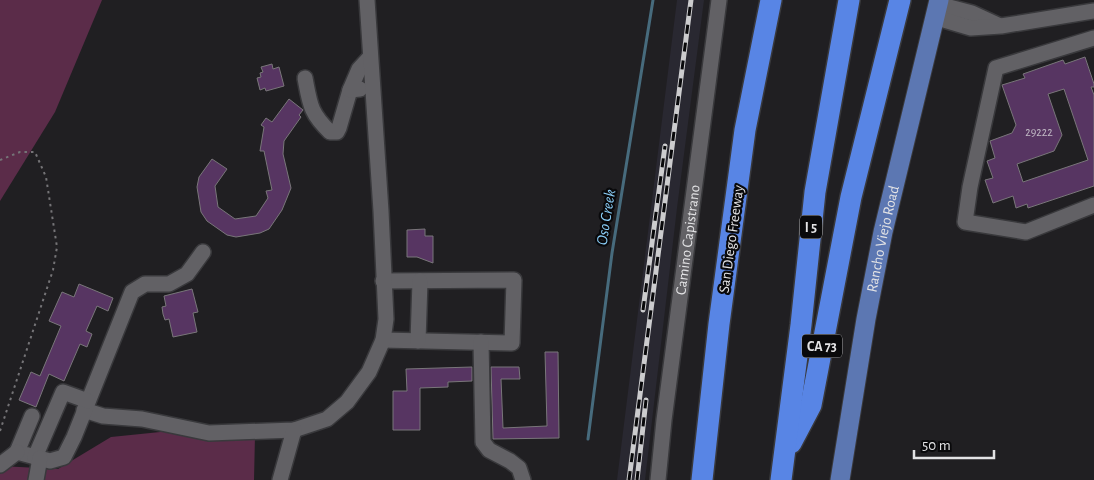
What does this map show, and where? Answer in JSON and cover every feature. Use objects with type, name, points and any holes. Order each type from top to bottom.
[{"type":"highway","points":[[748,108],[756,0]]},
{"type":"highway","name":"San Diego Freeway","points":[[702,480],[719,324],[748,108],[771,0]]},
{"type":"highway","name":"I 5","points":[[781,480],[801,324],[815,192],[850,0]]},
{"type":"highway","name":"CA 73","points":[[784,456],[810,405],[851,197],[900,0]]},
{"type":"main road","name":"Rancho Viejo Road","points":[[840,480],[866,319],[883,232],[937,7]]},
{"type":"street","points":[[36,480],[38,457],[63,392],[103,416],[142,419],[210,433],[294,430],[327,419],[347,402],[369,372],[384,340],[386,319],[367,0]]},
{"type":"street","name":"Camino Capistrano","points":[[658,480],[664,420],[719,0]]},
{"type":"street","points":[[937,7],[971,28],[1000,26],[1094,11]]},
{"type":"street","points":[[1094,38],[996,68],[970,186],[965,222],[1026,232],[1094,205]]},
{"type":"street","points":[[305,78],[312,110],[321,124],[330,132],[337,132],[350,90],[359,69],[370,57]]},
{"type":"street","points":[[350,90],[372,88]]},
{"type":"street","points":[[17,452],[50,461],[64,457],[132,292],[145,284],[169,284],[186,274],[203,252]]},
{"type":"street","points":[[383,281],[514,280],[512,343],[384,340]]},
{"type":"street","points":[[418,340],[420,281]]},
{"type":"street","points":[[481,342],[483,442],[489,450],[510,460],[519,468],[522,480]]},
{"type":"street","points":[[0,465],[17,452],[32,416]]},
{"type":"street","points":[[280,480],[294,430]]},
{"type":"path","points":[[0,160],[20,152],[35,152],[46,177],[57,247],[53,270],[0,431]]},
{"type":"shaded area","points":[[0,0],[102,0],[55,112],[0,201]]},
{"type":"shaded area","points":[[677,0],[704,0],[645,480],[617,480]]},
{"type":"shaded area","points":[[170,431],[255,435],[254,480],[0,480],[0,466],[58,469],[111,437]]},
{"type":"building","points":[[1085,57],[1094,84],[1094,87],[1091,87],[1094,95],[1094,186],[1028,208],[1027,204],[1016,208],[1013,196],[993,203],[985,180],[993,178],[987,161],[995,158],[990,141],[1012,133],[1016,125],[1002,85],[1025,78],[1023,74],[1063,60],[1065,64]],"holes":[[[1064,89],[1088,160],[1023,182],[1017,164],[1054,151],[1062,135],[1048,94]]]},
{"type":"building","points":[[272,64],[273,69],[279,67],[284,86],[266,91],[265,88],[260,90],[257,78],[261,77],[260,73],[263,72],[261,67]]},
{"type":"building","points":[[289,99],[303,110],[299,115],[301,117],[284,141],[283,154],[291,188],[282,210],[269,229],[260,233],[236,237],[227,235],[207,221],[201,212],[197,187],[199,177],[212,159],[227,169],[215,186],[218,207],[235,219],[256,216],[268,198],[266,191],[272,190],[264,151],[260,151],[264,127],[261,125],[266,118],[272,122]]},
{"type":"building","points":[[425,229],[425,236],[433,236],[433,263],[417,257],[407,257],[407,230]]},
{"type":"building","points":[[79,284],[113,298],[108,311],[97,306],[86,331],[92,334],[87,347],[80,344],[64,381],[49,374],[36,407],[19,400],[31,372],[40,376],[61,326],[49,321],[62,292],[74,297]]},
{"type":"building","points":[[192,289],[198,312],[193,313],[197,332],[173,337],[169,319],[165,320],[163,314],[162,307],[166,306],[164,296]]},
{"type":"building","points":[[545,352],[558,352],[559,438],[493,439],[491,367],[519,367],[520,379],[501,379],[503,428],[547,426]]},
{"type":"building","points":[[472,367],[472,381],[448,382],[448,387],[420,388],[420,430],[393,430],[393,391],[407,391],[406,369]]},
{"type":"waterway","name":"Oso Creek","points":[[588,439],[612,253],[653,0]]},
{"type":"railway","points":[[629,480],[691,0]]},
{"type":"railway","points":[[643,310],[665,146]]},
{"type":"railway","points":[[637,480],[646,400]]}]
